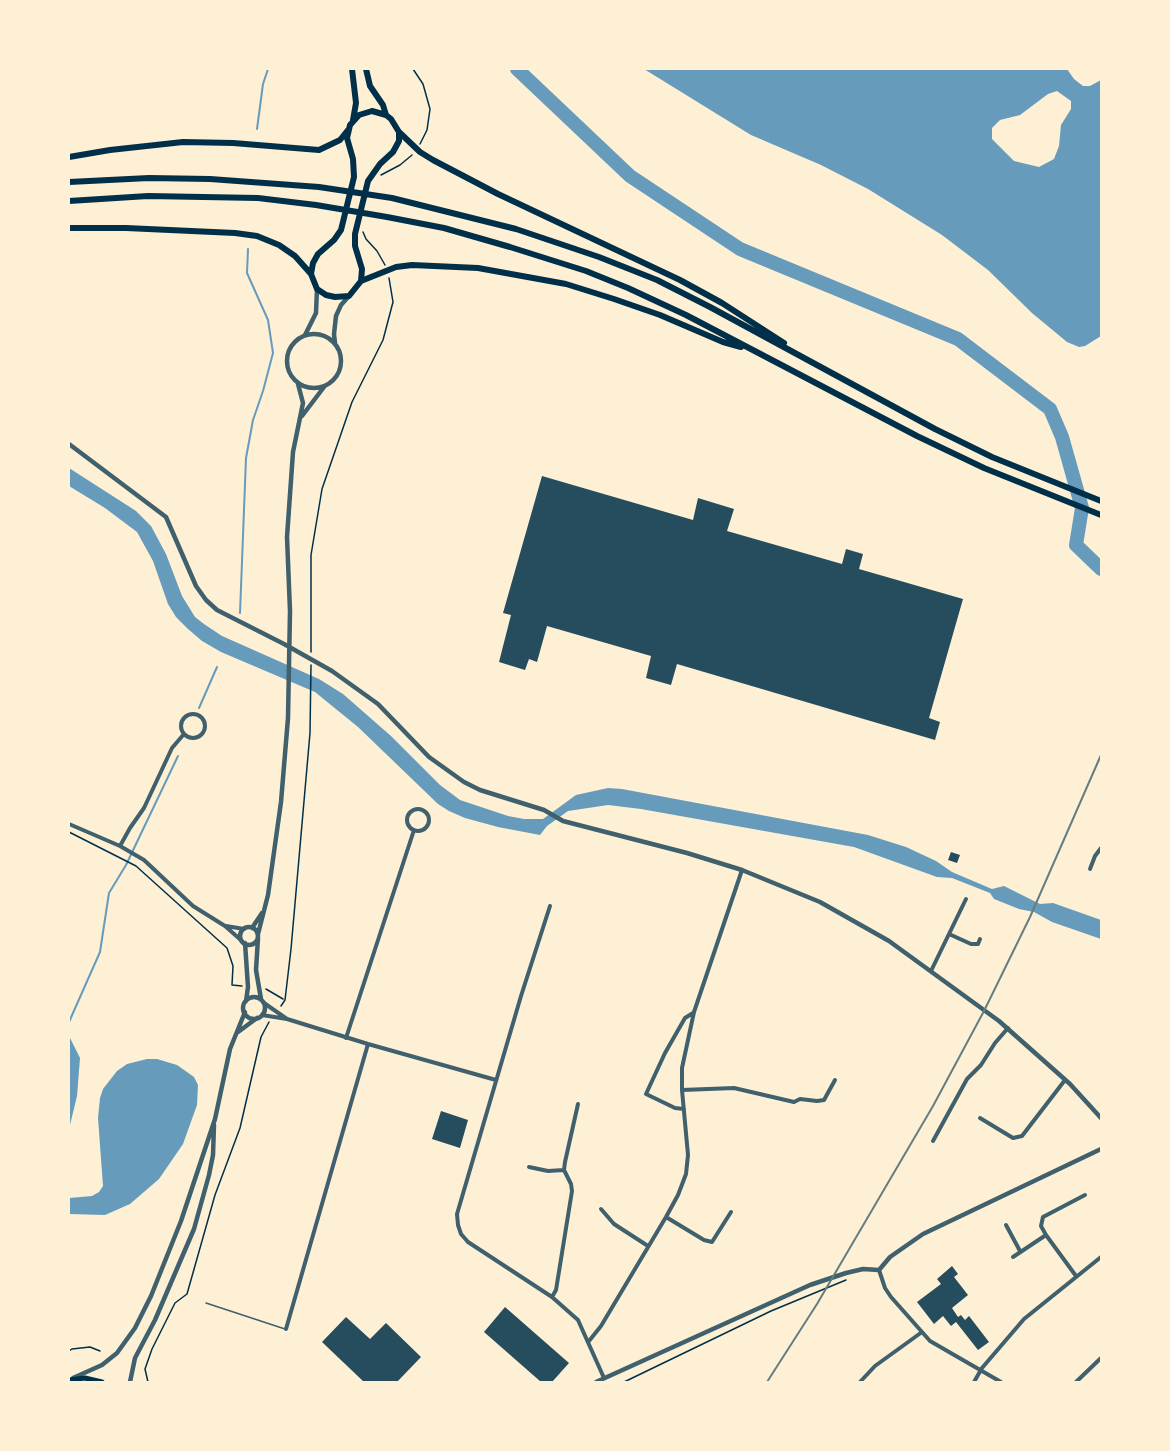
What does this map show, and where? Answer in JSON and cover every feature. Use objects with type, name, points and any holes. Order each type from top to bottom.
[{"type":"highway","points":[[69,157],[183,142],[233,143],[319,150],[331,146],[348,130],[352,121],[356,103],[352,69]]},
{"type":"highway","points":[[366,69],[370,86],[383,105],[386,115],[399,132],[420,152],[498,194],[680,280],[764,328],[806,358]]},
{"type":"highway","points":[[352,121],[365,112],[372,111],[386,115]]},
{"type":"highway","points":[[311,274],[318,254],[334,240],[341,230],[354,177],[348,130]]},
{"type":"highway","points":[[69,228],[126,228],[257,236],[279,245],[296,256],[311,274],[317,289],[326,295],[349,296],[361,281],[362,269],[355,246],[355,234],[368,181],[373,172],[390,157],[397,147],[399,132]]},
{"type":"highway","points":[[69,182],[149,178],[210,179],[319,187],[392,198],[516,229],[657,280],[806,358],[869,395],[992,457],[1101,501]]},
{"type":"highway","points":[[69,201],[148,196],[258,198],[316,205],[444,228],[586,271],[667,306],[814,384],[984,468],[1101,515]]},
{"type":"highway","points":[[361,281],[396,267],[412,265],[478,268],[566,285],[660,315],[723,342],[751,349]]},
{"type":"main road","points":[[70,1380],[85,1378],[102,1382]]},
{"type":"street","points":[[238,1032],[262,1015],[265,1009],[258,986],[258,936],[265,909],[281,802],[288,718],[289,484],[303,403],[298,384],[288,372],[286,357],[293,343],[305,335],[316,313],[317,289]]},
{"type":"street","points":[[302,417],[315,397],[336,377],[341,364],[334,334],[336,316],[341,305],[349,296]]},
{"type":"street","points":[[305,335],[321,334],[335,343]]},
{"type":"street","points":[[298,384],[312,388],[326,385]]},
{"type":"street","points":[[69,444],[166,517],[196,586],[217,610],[332,671],[378,704],[429,757],[464,782],[480,790],[544,810],[563,821],[687,853],[742,870],[786,886],[856,921],[889,941],[1008,1028],[1065,1080],[1101,1118]]},
{"type":"street","points":[[195,714],[202,718],[205,726],[203,734],[196,738],[184,734],[182,728],[184,718],[195,714]]},
{"type":"street","points":[[120,846],[144,808],[172,748],[184,734]]},
{"type":"street","points":[[423,810],[428,815],[429,822],[423,830],[414,830],[409,825],[408,817],[412,811],[423,810]]},
{"type":"street","points":[[69,824],[131,853],[162,876],[193,906],[225,926],[243,942],[253,944],[258,936]]},
{"type":"street","points":[[346,1038],[414,830]]},
{"type":"street","points":[[1090,869],[1101,848]]},
{"type":"street","points":[[589,1341],[601,1326],[666,1217],[686,1174],[688,1155],[682,1068],[694,1012],[742,870]]},
{"type":"street","points":[[931,971],[966,898]]},
{"type":"street","points":[[550,906],[457,1214],[458,1225],[461,1234],[468,1242],[552,1297],[578,1320],[604,1378]]},
{"type":"street","points":[[225,926],[252,928],[265,909]]},
{"type":"street","points":[[252,928],[258,936]]},
{"type":"street","points":[[70,1380],[102,1365],[117,1353],[135,1328],[169,1254],[215,1119],[230,1049],[244,1012],[248,987],[241,936],[244,929]]},
{"type":"street","points":[[949,934],[971,944],[978,944],[980,939]]},
{"type":"street","points":[[246,1001],[255,997],[286,1018]]},
{"type":"street","points":[[244,1012],[251,1018],[257,1018]]},
{"type":"street","points":[[684,1109],[675,1108],[646,1094],[665,1053],[685,1018],[694,1012]]},
{"type":"street","points":[[262,1015],[286,1018],[346,1038],[496,1080]]},
{"type":"street","points":[[933,1141],[968,1078],[981,1065],[1008,1028]]},
{"type":"street","points":[[286,1329],[368,1044]]},
{"type":"street","points":[[682,1090],[734,1088],[752,1090],[794,1102],[800,1099],[817,1101],[824,1100],[835,1080]]},
{"type":"street","points":[[980,1118],[1013,1138],[1022,1136],[1065,1080]]},
{"type":"street","points":[[552,1297],[556,1290],[572,1191],[564,1170],[578,1104]]},
{"type":"street","points":[[130,1382],[135,1358],[159,1311],[194,1229],[211,1165],[215,1119]]},
{"type":"street","points":[[879,1270],[890,1257],[923,1234],[1101,1149]]},
{"type":"street","points":[[529,1167],[548,1171],[564,1170]]},
{"type":"street","points":[[1076,1276],[1041,1226],[1043,1217],[1085,1194]]},
{"type":"street","points":[[601,1209],[614,1224],[648,1246]]},
{"type":"street","points":[[666,1217],[704,1240],[712,1242],[731,1212]]},
{"type":"street","points":[[1006,1225],[1020,1251]]},
{"type":"street","points":[[1013,1257],[1046,1235]]},
{"type":"street","points":[[974,1382],[1024,1318],[1101,1257]]},
{"type":"street","points":[[596,1382],[810,1286],[863,1269],[879,1270]]},
{"type":"street","points":[[879,1270],[885,1288],[891,1297],[930,1341],[947,1353],[1001,1382]]},
{"type":"street","points":[[860,1382],[875,1366],[922,1332]]},
{"type":"street","points":[[1076,1382],[1101,1358]]},
{"type":"lane","points":[[206,1303],[286,1329]]},
{"type":"path","points":[[380,176],[408,159],[423,140],[427,130],[430,109],[428,97],[419,76],[413,69]]},
{"type":"path","points":[[277,1011],[285,1000],[310,733],[311,555],[322,489],[352,402],[383,340],[393,302],[388,269],[366,239],[363,226]]},
{"type":"path","points":[[69,832],[136,866],[227,948],[233,966],[232,985],[248,987]]},
{"type":"path","points":[[258,986],[285,1000]]},
{"type":"path","points":[[148,1382],[145,1369],[152,1349],[176,1303],[187,1294],[215,1195],[240,1128],[261,1037],[272,1017]]},
{"type":"path","points":[[624,1382],[771,1311],[853,1277]]},
{"type":"path","points":[[69,1351],[90,1347],[100,1351]]},
{"type":"water","points":[[644,69],[1067,69],[1083,86],[1090,86],[1101,80],[1101,336],[1085,346],[1079,347],[1067,342],[1032,313],[988,270],[942,235],[868,189],[821,165],[751,135]],"holes":[[[1057,91],[1071,101],[1071,109],[1061,125],[1059,146],[1054,159],[1039,167],[1014,161],[992,139],[992,128],[1000,120],[1020,115],[1048,94]]]},
{"type":"water","points":[[69,468],[136,511],[151,526],[166,554],[182,596],[195,617],[222,636],[319,679],[343,694],[391,736],[440,785],[460,800],[508,816],[543,819],[576,795],[608,788],[622,789],[868,835],[906,847],[936,861],[952,872],[992,889],[1004,886],[1040,904],[1053,903],[1101,920],[1101,939],[1052,922],[1034,912],[994,899],[990,893],[952,878],[937,877],[854,847],[608,805],[568,811],[547,826],[540,835],[498,827],[449,811],[438,804],[358,727],[315,692],[221,652],[202,641],[188,629],[176,617],[168,604],[153,561],[137,532],[105,508],[69,486]]},
{"type":"water","points":[[69,1036],[80,1058],[77,1096],[69,1129]]},
{"type":"water","points":[[157,1059],[177,1065],[194,1077],[198,1085],[197,1105],[183,1144],[159,1179],[130,1204],[105,1215],[69,1214],[69,1198],[92,1196],[103,1186],[98,1118],[103,1089],[117,1071],[127,1064]]},
{"type":"building","points":[[542,476],[693,520],[698,498],[734,509],[727,531],[842,564],[846,549],[863,554],[859,569],[963,599],[929,718],[940,722],[935,740],[677,664],[671,685],[646,678],[651,656],[547,626],[537,662],[529,659],[525,670],[499,662],[511,615],[503,613]]},
{"type":"building","points":[[951,852],[960,855],[957,863],[948,860]]},
{"type":"building","points":[[441,1111],[468,1120],[460,1148],[432,1139]]},
{"type":"building","points":[[952,1266],[958,1274],[954,1277],[968,1295],[952,1308],[958,1317],[961,1315],[965,1320],[969,1316],[989,1342],[978,1350],[956,1322],[951,1326],[943,1316],[934,1324],[917,1302],[941,1284],[937,1279]]},
{"type":"building","points":[[505,1307],[569,1363],[552,1382],[541,1382],[484,1332]]},
{"type":"building","points":[[346,1317],[370,1339],[386,1323],[421,1357],[397,1382],[364,1382],[322,1342]]},
{"type":"waterway","points":[[257,129],[263,84],[268,69]]},
{"type":"waterway","points":[[517,69],[630,176],[740,249],[958,339],[1050,409],[1062,437],[1082,508],[1076,545],[1101,569]]},
{"type":"waterway","points":[[240,613],[246,458],[253,420],[273,353],[268,320],[247,273],[248,249]]},
{"type":"waterway","points":[[199,708],[217,667]]},
{"type":"waterway","points":[[69,1022],[100,952],[109,893],[126,865],[178,756]]},
{"type":"railway","points":[[767,1382],[817,1304],[933,1106],[984,1011],[1030,917],[1101,755]]}]
